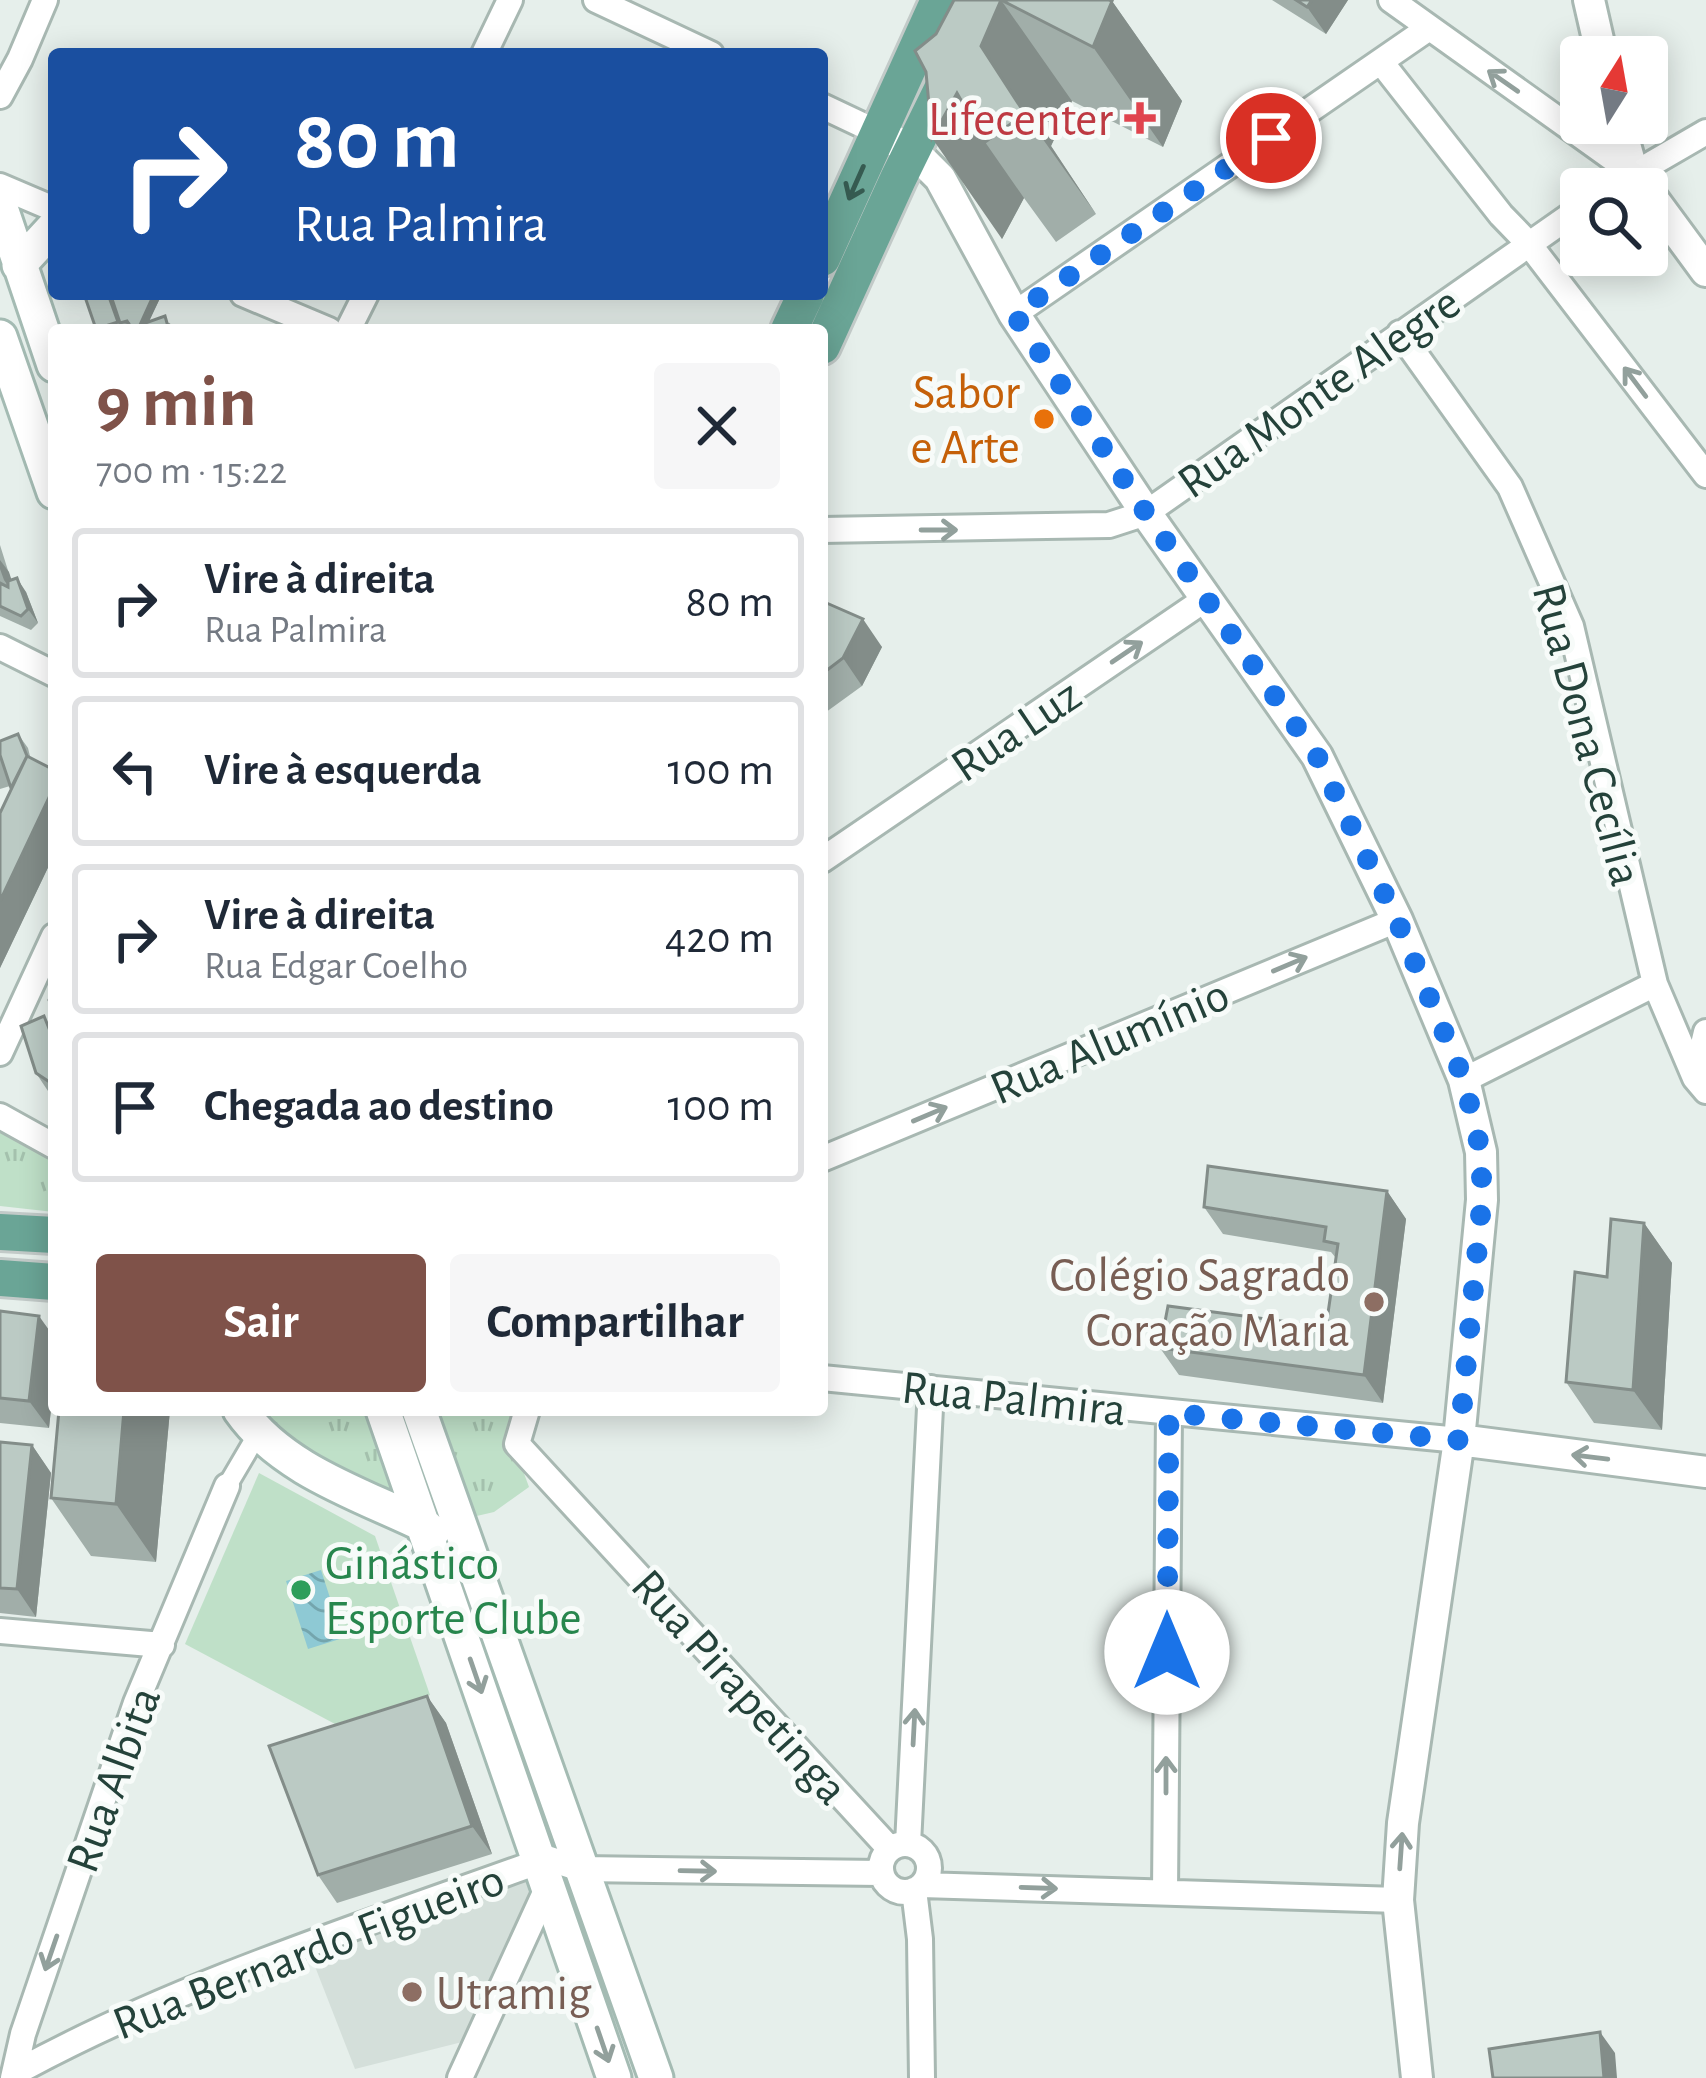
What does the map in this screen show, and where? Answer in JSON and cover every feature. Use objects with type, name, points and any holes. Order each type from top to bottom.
[{"type":"main road","points":[[828,245],[940,0]]},
{"type":"main road","points":[[828,333],[986,0]]},
{"type":"main road","points":[[0,205],[48,348]]},
{"type":"main road","points":[[19,265],[48,234]]},
{"type":"main road","points":[[0,337],[48,475]]},
{"type":"main road","points":[[0,1232],[48,1235]]},
{"type":"main road","points":[[0,1278],[48,1282]]},
{"type":"main road","points":[[385,1416],[614,2078]]},
{"type":"main road","points":[[421,1416],[656,2078]]},
{"type":"main road","points":[[248,1423],[290,1461],[424,1525],[476,1576]]},
{"type":"street","points":[[0,96],[45,0]]},
{"type":"street","points":[[487,48],[510,0]]},
{"type":"street","points":[[596,0],[698,48]]},
{"type":"street","points":[[1391,0],[1612,168]]},
{"type":"street","points":[[1589,0],[1597,36]]},
{"type":"street","points":[[1014,314],[1429,28]]},
{"type":"street","points":[[1381,62],[1529,244],[1706,475]]},
{"type":"street","points":[[828,109],[912,150],[940,178],[1014,314],[1146,513],[1317,756],[1397,920],[1464,1080],[1481,1152],[1482,1200],[1459,1440],[1403,1823],[1398,1900],[1418,2078]]},
{"type":"street","points":[[1657,168],[1706,132]]},
{"type":"street","points":[[0,186],[48,206]]},
{"type":"street","name":"Rua Monte Alegre","points":[[828,530],[1108,525],[1146,513],[1560,223]]},
{"type":"street","points":[[1668,226],[1706,271]]},
{"type":"street","points":[[257,300],[314,324]]},
{"type":"street","name":"Rua Dona Cecília","points":[[1400,333],[1510,487],[1570,626],[1655,984],[1701,1085]]},
{"type":"street","name":"Rua Luz","points":[[828,856],[1207,598]]},
{"type":"street","points":[[0,647],[48,671]]},
{"type":"street","name":"Rua Alumínio","points":[[828,1157],[1397,920]]},
{"type":"street","points":[[0,1053],[48,949]]},
{"type":"street","points":[[1464,1080],[1655,984]]},
{"type":"street","points":[[1701,1085],[1706,1032]]},
{"type":"street","points":[[0,1116],[48,1143]]},
{"type":"street","name":"Rua Palmira","points":[[828,1379],[1459,1440],[1706,1472]]},
{"type":"street","name":"Rua Pirapetinga","points":[[893,1855],[931,1388]]},
{"type":"street","points":[[1165,1892],[1169,1413]]},
{"type":"street","name":"Rua Pirapetinga","points":[[525,1416],[517,1444],[893,1855]]},
{"type":"street","points":[[227,1486],[248,1423]]},
{"type":"street","name":"Rua Albita","points":[[17,2074],[23,2034],[136,1703],[227,1486]]},
{"type":"street","points":[[0,1630],[162,1646]]},
{"type":"street","points":[[922,2078],[918,1887],[929,1869],[927,1858],[893,1855],[894,1889],[918,1887],[1165,1892],[1398,1900]]},
{"type":"street","name":"Rua Bernardo Figueiro","points":[[17,2074],[71,2042],[307,1946],[541,1868],[893,1855]]},
{"type":"street","points":[[460,2078],[541,1868]]},
{"type":"shaded area","name":"Utramig","points":[[538,1862],[548,1886],[478,2038],[355,2069],[307,1946]]},
{"type":"green space","points":[[0,1128],[48,1153],[48,1211],[0,1206]]},
{"type":"green space","points":[[261,1416],[522,1416],[514,1446],[529,1487],[494,1512],[468,1518],[487,1570],[370,1492],[296,1456]]},
{"type":"green space","name":"Ginástico Esporte Clube","points":[[259,1473],[375,1536],[430,1695],[335,1724],[185,1644]]},
{"type":"water","points":[[321,1570],[343,1638],[308,1649],[286,1581]]},
{"type":"building","points":[[954,0],[1001,0],[981,46],[1025,114],[985,142],[957,93],[932,138],[926,72],[915,51],[936,34]]},
{"type":"building","points":[[1001,0],[1109,0],[1112,1],[1093,47]]},
{"type":"building","points":[[86,300],[110,300],[118,322],[94,324]]},
{"type":"building","points":[[112,300],[151,300],[140,324],[120,323]]},
{"type":"building","points":[[165,316],[167,324],[143,324]]},
{"type":"building","points":[[17,578],[28,609],[21,616],[0,606],[0,583],[8,587],[8,581]]},
{"type":"building","points":[[828,604],[863,619],[843,658],[828,669]]},
{"type":"building","points":[[18,734],[27,756],[11,788],[0,741]]},
{"type":"building","points":[[27,756],[48,767],[48,800],[0,901],[0,813]]},
{"type":"building","points":[[44,1016],[48,1081],[36,1073],[21,1026]]},
{"type":"building","points":[[1208,1166],[1387,1191],[1364,1375],[1160,1348],[1168,1306],[1326,1327],[1338,1244],[1324,1241],[1326,1227],[1204,1207]]},
{"type":"building","points":[[1611,1219],[1644,1223],[1633,1390],[1566,1382],[1575,1272],[1607,1277]]},
{"type":"building","points":[[0,1311],[39,1316],[29,1401],[0,1398]]},
{"type":"building","points":[[58,1416],[123,1416],[116,1504],[51,1498]]},
{"type":"building","points":[[0,1442],[32,1445],[17,1589],[0,1588]]},
{"type":"building","points":[[427,1696],[472,1826],[318,1875],[269,1746]]},
{"type":"building","points":[[1600,2032],[1604,2078],[1493,2078],[1489,2049]]},
{"type":"place","name":"Lifecenter","points":[[1140,118]]},
{"type":"place","name":"Sabor e Arte","points":[[1044,419]]},
{"type":"place","name":"Colégio Sagrado Coração Maria","points":[[1374,1302]]},
{"type":"place","name":"Ginástico Esporte Clube","points":[[301,1590]]},
{"type":"place","name":"Utramig","points":[[412,1992]]},
{"type":"route","points":[[1167,1652],[1169,1413],[1459,1440],[1482,1200],[1481,1152],[1464,1080],[1397,920],[1317,756],[1146,513],[1014,314],[1271,138]]}]
